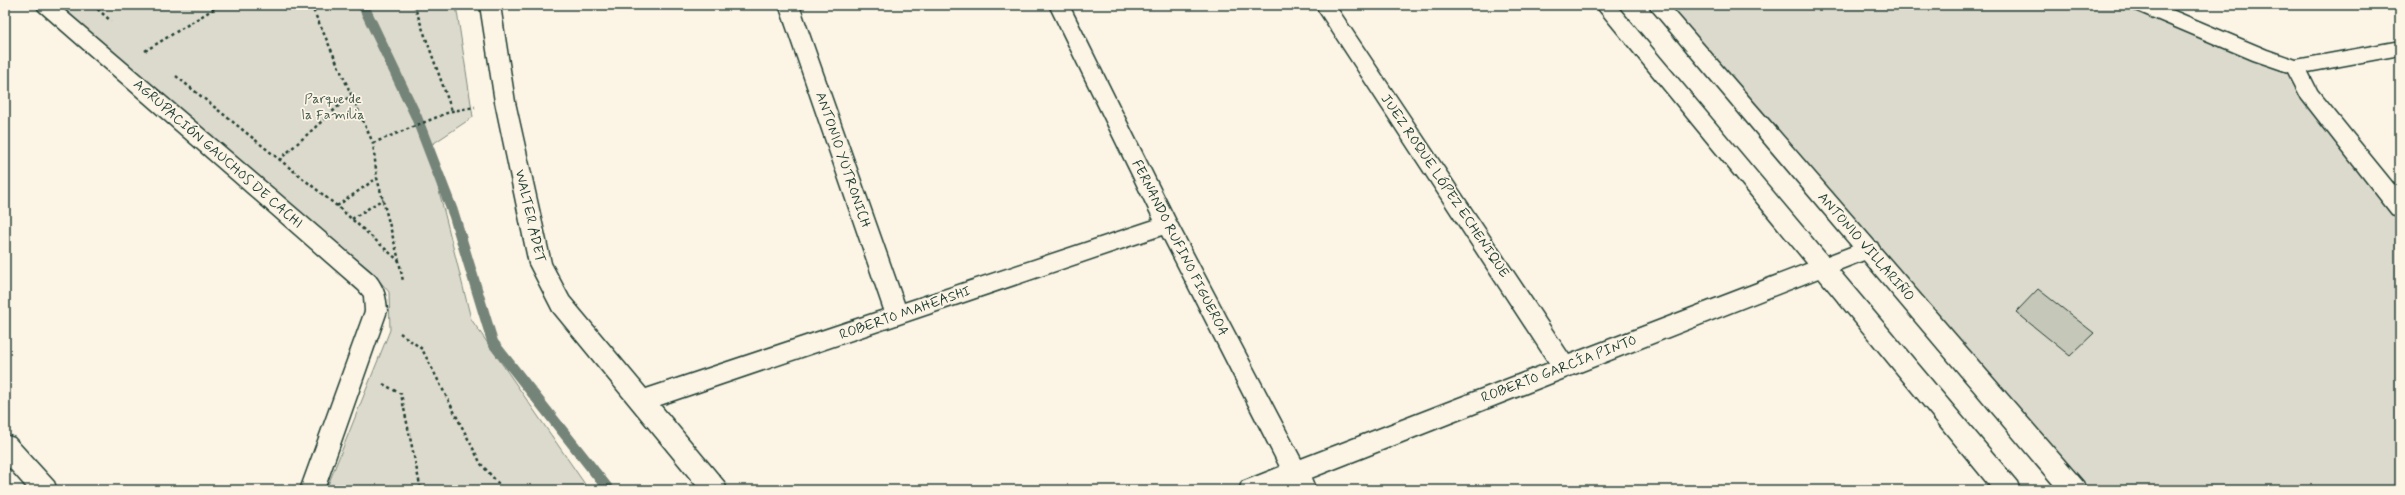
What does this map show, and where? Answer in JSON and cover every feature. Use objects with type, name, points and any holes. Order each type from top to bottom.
[{"type":"street","name":"AGRUPACIÓN GAUCHOS DE CACHI","points":[[46,5],[367,283],[375,294],[376,311],[312,490]]},
{"type":"street","name":"ANTONIO YUTRONICH","points":[[789,5],[898,316]]},
{"type":"street","name":"FERNANDO RUFINO FIGUEROA","points":[[1059,5],[1167,224],[1299,481]]},
{"type":"street","name":"JUEZ ROQUE LÓPEZ ECHENIQUE","points":[[1325,5],[1564,366]]},
{"type":"street","points":[[1605,5],[1821,267],[2008,490]]},
{"type":"street","name":"ANTONIO VILLARIÑO","points":[[1658,5],[2074,490]]},
{"type":"street","points":[[2142,5],[2260,55],[2296,67],[2400,48]]},
{"type":"street","name":"WALTER ADET","points":[[495,6],[505,102],[540,264],[548,282],[561,304],[715,490]]},
{"type":"street","points":[[2296,67],[2309,94],[2400,208]]},
{"type":"street","name":"ROBERTO MAHEASHI","points":[[642,401],[898,316],[1167,224]]},
{"type":"street","name":"ROBERTO GARCÍA PINTO","points":[[1251,490],[1299,481],[1564,366],[1869,250]]},
{"type":"street","points":[[5,446],[45,490]]},
{"type":"path","points":[[145,51],[220,5]]},
{"type":"path","points":[[311,5],[373,143],[377,178],[400,261]]},
{"type":"path","points":[[373,143],[452,110],[414,5]]},
{"type":"path","points":[[279,160],[352,94]]},
{"type":"path","points":[[337,206],[377,178]]},
{"type":"path","points":[[352,220],[383,199]]},
{"type":"path","points":[[399,332],[422,349],[481,464],[504,490]]},
{"type":"path","points":[[380,382],[401,394],[421,490]]},
{"type":"green space","name":"Parque de la Familia","points":[[48,5],[456,5],[473,117],[428,147],[471,319],[589,490],[326,490],[390,330],[389,292],[371,271]]},
{"type":"green space","points":[[1658,5],[2148,5],[2296,67],[2400,198],[2400,490],[2075,490]]},
{"type":"building","points":[[2038,289],[2094,333],[2070,356],[2016,312]]},
{"type":"waterway","points":[[363,5],[416,116],[454,215],[493,343],[609,490]]}]
